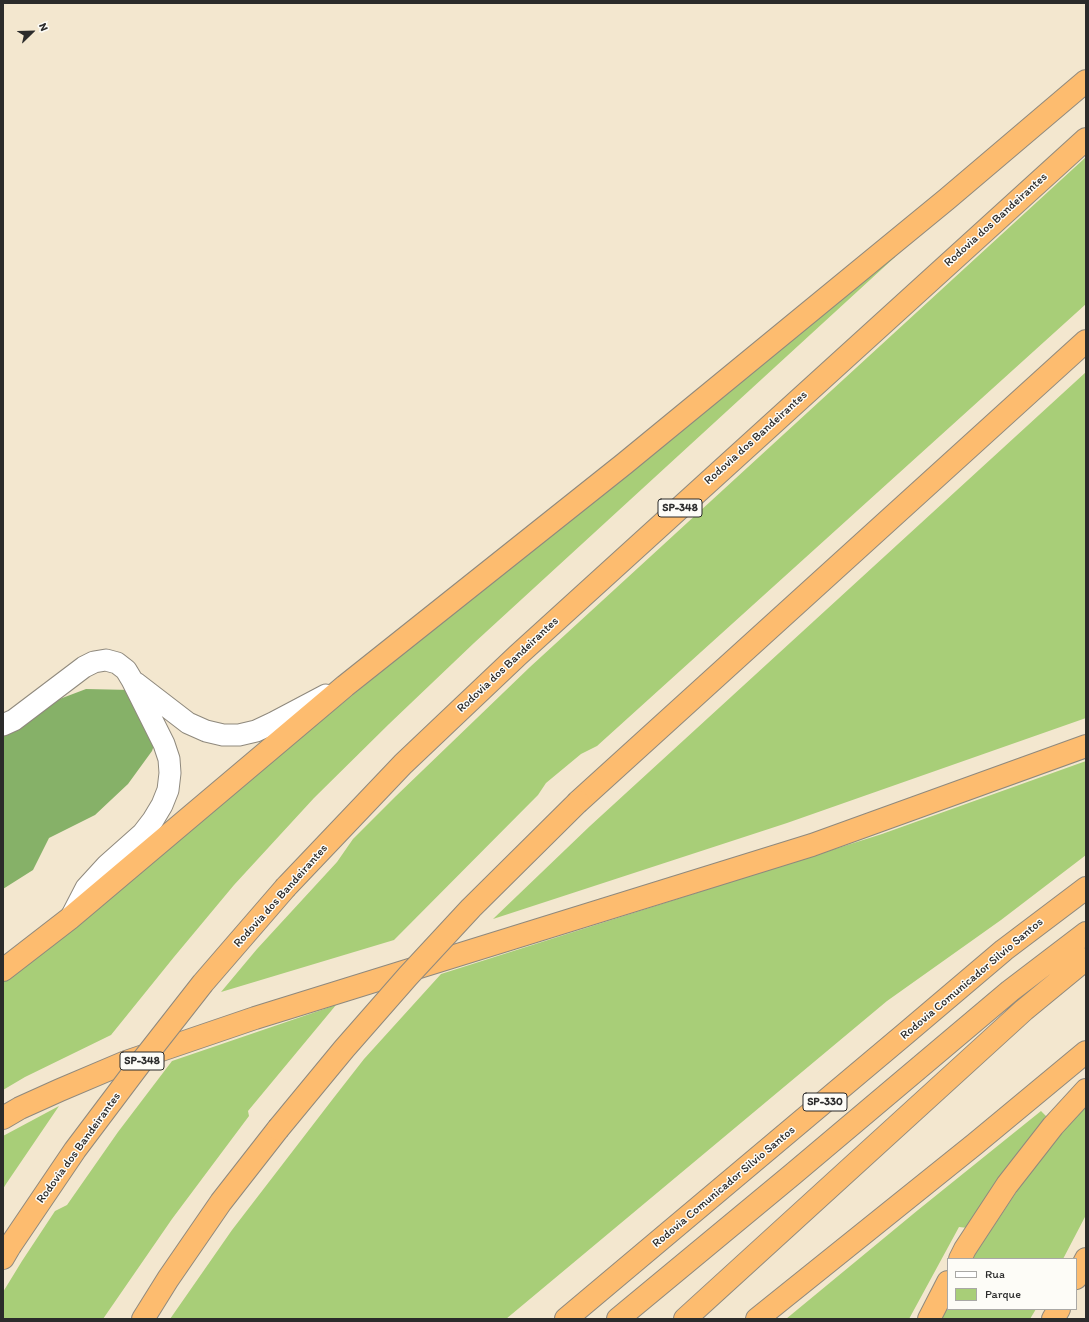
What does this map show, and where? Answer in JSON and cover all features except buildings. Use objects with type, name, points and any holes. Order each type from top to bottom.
[{"type":"highway","points":[[3,970],[70,919],[345,686],[624,464],[947,199],[1086,81]]},
{"type":"highway","name":"Rodovia dos Bandeirantes","points":[[7,1252],[75,1150],[203,983],[286,887],[403,764],[518,655],[1086,139]]},
{"type":"highway","points":[[143,1319],[168,1279],[221,1202],[278,1129],[344,1049],[408,976],[471,908],[578,802],[1086,341]]},
{"type":"highway","points":[[3,1118],[20,1108],[126,1062],[263,1016],[812,845],[1086,746]]},
{"type":"highway","name":"Rodovia Comunicador Silvio Santos","points":[[566,1319],[1004,950],[1086,888]]},
{"type":"highway","name":"SP-330","points":[[618,1319],[1004,996],[1086,933]]},
{"type":"highway","points":[[685,1319],[1024,1010],[1086,959]]},
{"type":"highway","points":[[757,1319],[975,1144],[1086,1052]]},
{"type":"highway","points":[[960,1258],[1007,1185],[1053,1126],[1086,1090]]},
{"type":"highway","points":[[1077,1276],[1086,1259]]},
{"type":"highway","points":[[929,1319],[947,1284]]},
{"type":"highway","points":[[1053,1319],[1058,1310]]},
{"type":"street","points":[[3,725],[14,720],[84,667],[94,662],[106,660],[117,663],[126,670],[164,744],[169,759],[170,773],[168,790],[162,805],[143,833],[107,865],[86,888],[70,919]]},
{"type":"street","points":[[132,680],[188,723],[206,731],[223,735],[239,735],[256,731],[345,686]]},
{"type":"green space","points":[[1086,157],[1086,304],[597,746],[581,754],[546,783],[538,795],[394,940],[221,992],[257,949],[337,862],[353,839],[396,796],[530,667]]},
{"type":"green space","points":[[894,251],[895,257],[474,643],[314,798],[234,885],[111,1035],[25,1077],[3,1090],[3,981]]},
{"type":"green space","points":[[1086,372],[1086,718],[787,823],[493,919],[590,826]]},
{"type":"green space","points":[[86,689],[131,690],[162,722],[152,751],[128,784],[95,815],[49,838],[33,870],[3,889],[3,731],[57,700]]},
{"type":"green space","points":[[1086,761],[1086,855],[1001,920],[887,1001],[506,1319],[170,1319],[232,1230],[364,1059],[441,974],[882,834]]},
{"type":"green space","points":[[336,1005],[248,1111],[249,1116],[172,1219],[103,1319],[3,1319],[3,1292],[22,1261],[55,1211],[67,1205],[118,1132],[172,1061]]},
{"type":"green space","points":[[1086,1104],[1086,1215],[1064,1258],[973,1258],[1035,1164]]},
{"type":"green space","points":[[59,1106],[6,1184],[3,1189],[3,1136]]},
{"type":"green space","points":[[1041,1111],[1048,1118],[968,1228],[959,1227],[909,1319],[786,1319],[918,1210]]},
{"type":"green space","points":[[947,1305],[947,1310],[1035,1310],[1030,1319],[940,1319]]}]
